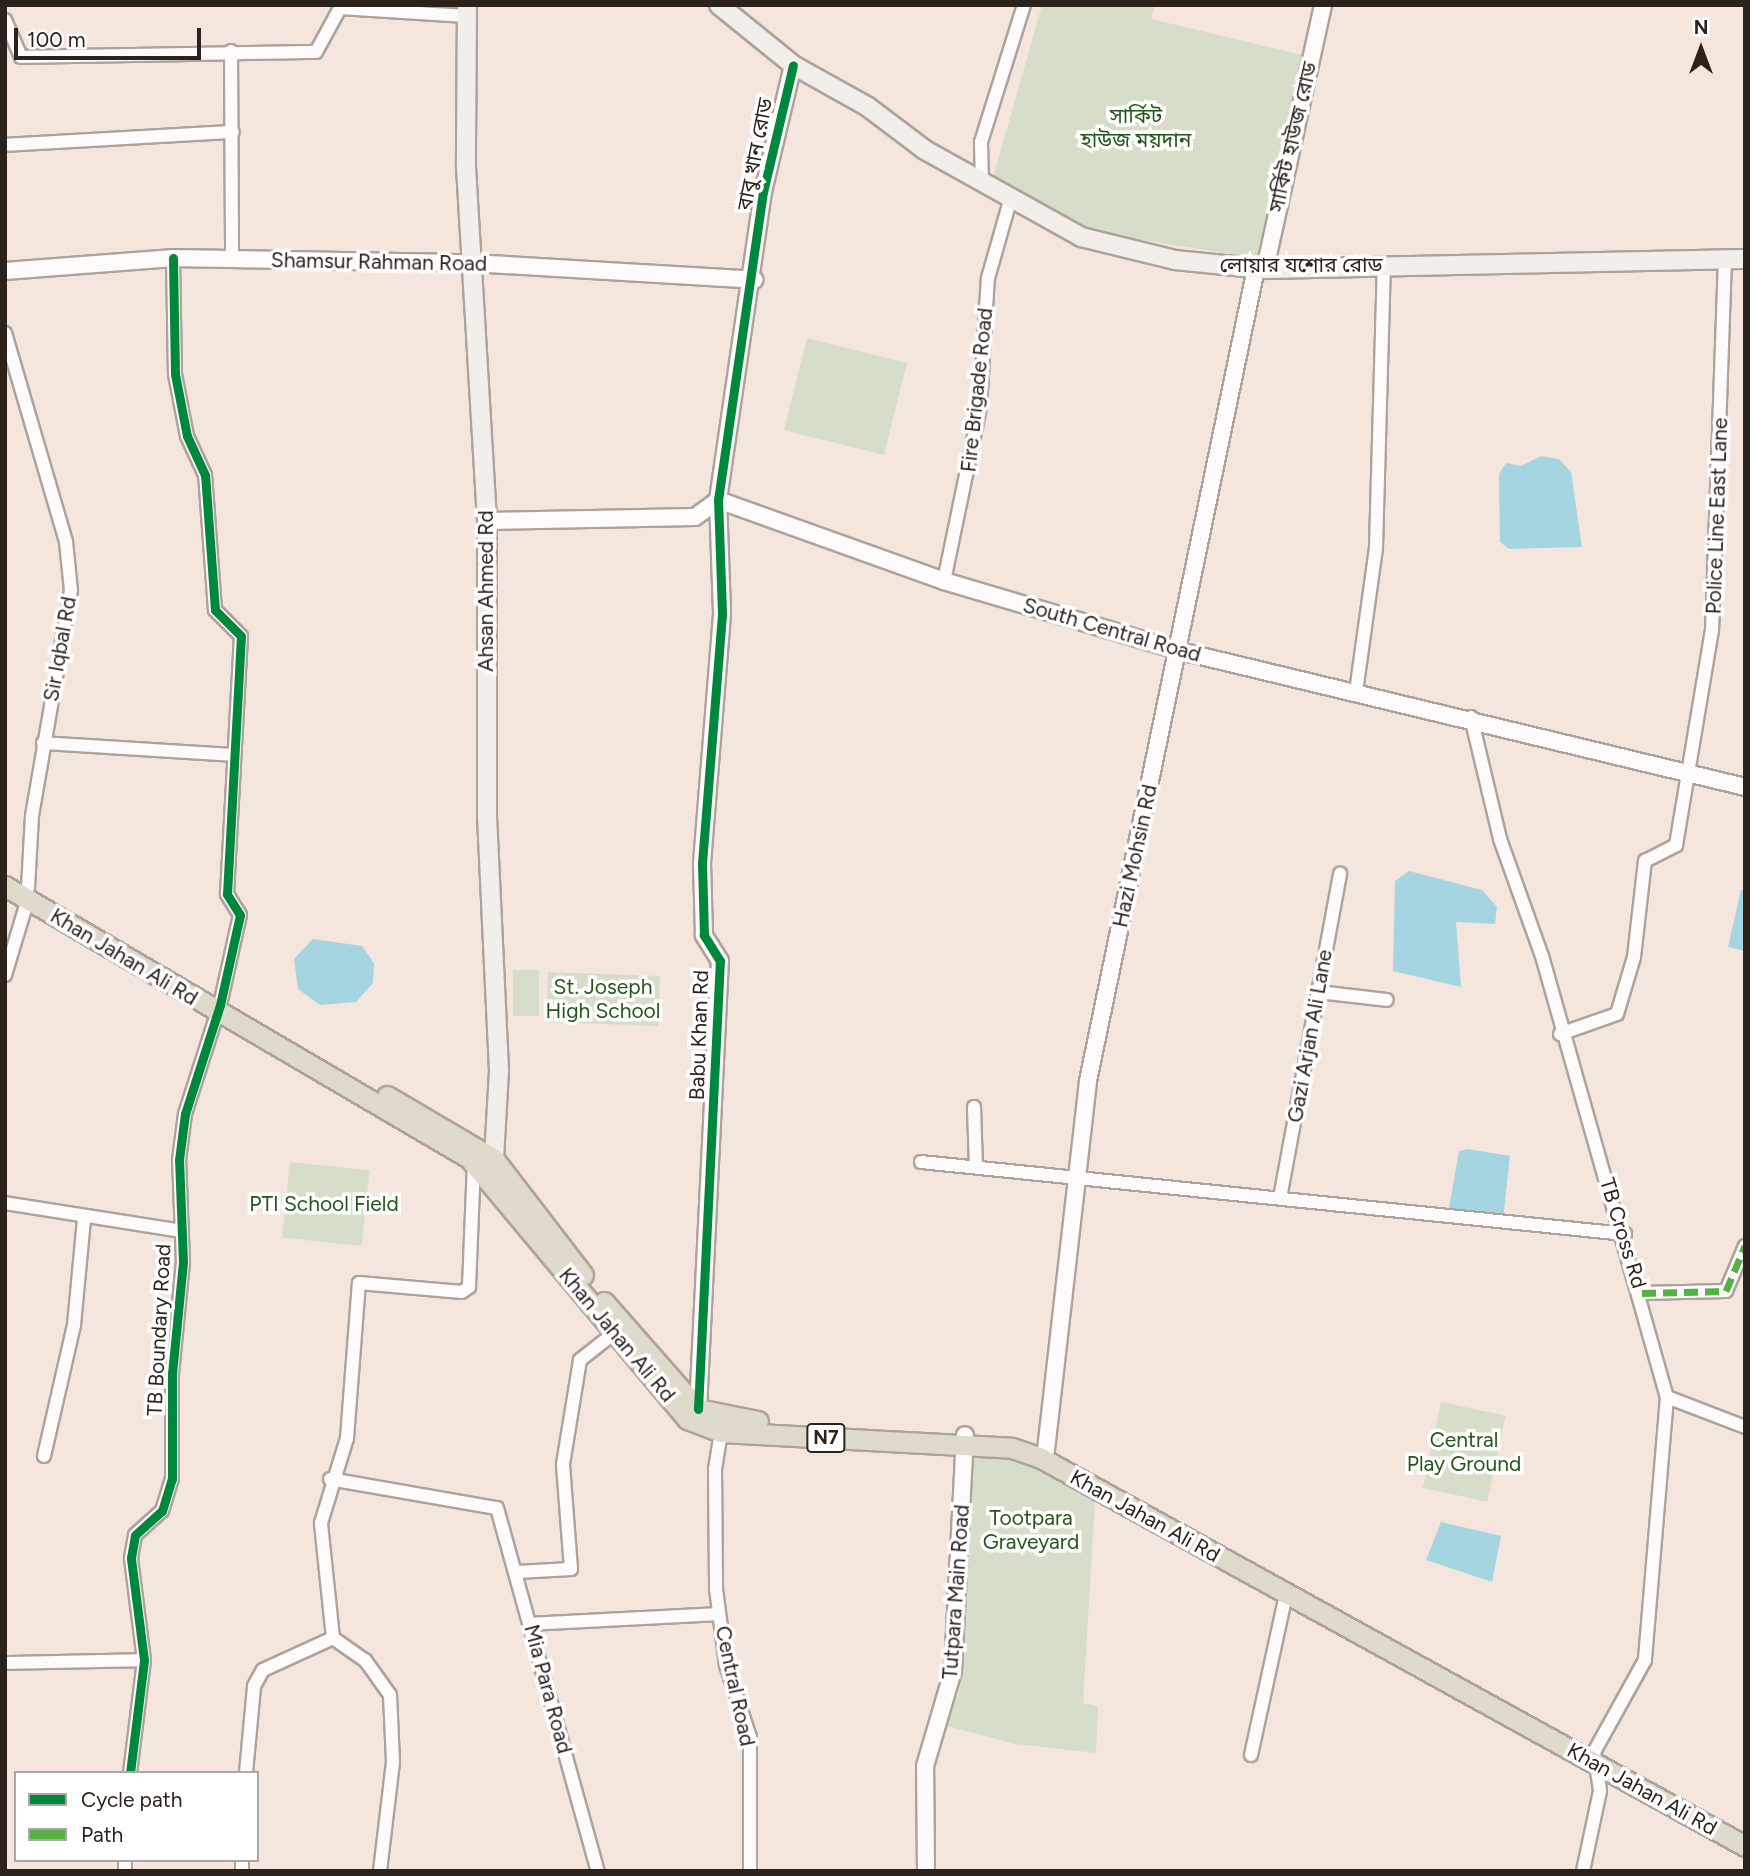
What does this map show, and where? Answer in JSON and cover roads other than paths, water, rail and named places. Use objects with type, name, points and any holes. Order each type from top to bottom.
[{"type":"highway","name":"Khan Jahan Ali Rd","points":[[5,874],[28,894],[484,1165],[698,1409],[722,1426]]},
{"type":"highway","name":"Khan Jahan Ali Rd","points":[[5,886],[28,894]]},
{"type":"highway","name":"Khan Jahan Ali Rd","points":[[484,1165],[613,1334],[687,1419],[722,1426],[964,1440],[1016,1438],[1046,1450],[1597,1758],[1745,1846]]},
{"type":"highway","name":"Khan Jahan Ali Rd","points":[[964,1440],[1041,1458],[1286,1594],[1745,1834]]},
{"type":"main road","name":"লোয়ার যশোর রোড","points":[[719,5],[793,65],[1010,201],[1082,237],[1175,260],[1261,268],[1745,259]]},
{"type":"main road","name":"Ahsan Ahmed Rd","points":[[466,11],[472,263],[487,521],[487,816],[499,1071],[484,1165]]},
{"type":"street","points":[[982,184],[981,142],[1024,5]]},
{"type":"street","name":"সার্কিট হাউজ রোড","points":[[1261,268],[1323,5]]},
{"type":"street","points":[[5,20],[21,57],[231,51],[316,52],[340,8],[466,11]]},
{"type":"street","points":[[231,51],[232,259]]},
{"type":"street","name":"বাবু খান রোড","points":[[718,500],[754,280],[763,192],[793,65]]},
{"type":"street","points":[[5,145],[233,132]]},
{"type":"street","name":"Fire Brigade Road","points":[[944,581],[980,407],[988,278],[1010,201]]},
{"type":"street","name":"Shamsur Rahman Road","points":[[5,271],[173,258],[472,263],[754,280]]},
{"type":"street","name":"TB Boundary Road","points":[[130,1771],[144,1660],[131,1558],[135,1535],[162,1511],[172,1479],[185,1114],[218,1009],[240,915],[227,894],[241,636],[215,610],[205,475],[187,436],[175,374],[173,258]]},
{"type":"street","name":"Police Line East Lane","points":[[1560,1034],[1617,1014],[1634,957],[1645,861],[1676,845],[1685,770],[1712,631],[1725,260]]},
{"type":"street","points":[[1356,692],[1376,547],[1384,266]]},
{"type":"street","name":"Hazi Mohsin Rd","points":[[1046,1450],[1074,1174],[1180,651],[1205,496],[1261,268]]},
{"type":"street","name":"Sir Iqbal Rd","points":[[5,334],[66,542],[71,590],[43,743],[28,894],[5,975]]},
{"type":"street","points":[[487,521],[695,517],[718,500]]},
{"type":"street","name":"South Central Road","points":[[718,500],[944,581],[1180,651],[1471,717],[1745,787]]},
{"type":"street","name":"Babu Khan Rd","points":[[698,1409],[720,961],[704,935],[702,863],[723,613],[718,500]]},
{"type":"street","name":"TB Cross Rd","points":[[1471,717],[1560,1034],[1625,1234],[1667,1397],[1645,1660],[1597,1758]]},
{"type":"street","points":[[43,743],[234,755]]},
{"type":"street","name":"Gazi Arjan Ali Lane","points":[[1280,1198],[1339,874]]},
{"type":"street","points":[[1318,992],[1387,1000]]},
{"type":"street","points":[[974,1107],[976,1166]]},
{"type":"street","points":[[920,1162],[1074,1174],[1625,1234]]},
{"type":"street","points":[[380,1871],[393,1762],[390,1695],[365,1660],[333,1638],[321,1523],[330,1479],[347,1438],[359,1283],[462,1292],[469,1287],[484,1165]]},
{"type":"street","points":[[5,1203],[84,1219],[181,1231]]},
{"type":"street","points":[[44,1456],[74,1325],[84,1219]]},
{"type":"street","points":[[1642,1293],[1726,1291],[1745,1246]]},
{"type":"street","points":[[517,1572],[571,1569],[563,1464],[580,1360],[613,1334]]},
{"type":"street","points":[[1667,1397],[1745,1427]]},
{"type":"street","name":"Central Road","points":[[722,1426],[715,1469],[719,1614],[726,1665],[750,1737],[750,1871]]},
{"type":"street","name":"Tutpara Main Road","points":[[926,1871],[925,1766],[953,1671],[964,1440]]},
{"type":"street","name":"Mia Para Road","points":[[330,1479],[497,1508],[517,1572],[528,1624],[598,1871]]},
{"type":"street","points":[[1251,1755],[1286,1594]]},
{"type":"street","points":[[528,1624],[719,1614]]},
{"type":"street","points":[[246,1771],[254,1686],[262,1670],[333,1638]]},
{"type":"street","points":[[5,1663],[144,1660]]},
{"type":"street","points":[[1583,1871],[1597,1758]]},
{"type":"water","points":[[1541,456],[1559,459],[1571,472],[1582,547],[1509,549],[1500,542],[1499,474],[1506,463],[1521,466]]},
{"type":"water","points":[[1409,871],[1482,890],[1497,907],[1495,924],[1456,922],[1461,987],[1393,971],[1395,881]]},
{"type":"water","points":[[1741,890],[1745,890],[1745,951],[1728,947]]},
{"type":"water","points":[[313,939],[362,946],[374,963],[373,983],[356,1002],[320,1005],[298,989],[294,959]]},
{"type":"water","points":[[1468,1149],[1510,1156],[1503,1219],[1449,1208],[1459,1151]]},
{"type":"water","points":[[1441,1522],[1501,1536],[1492,1582],[1426,1560]]},
{"type":"park label","name":"সার্কিট হাউজ ময়দান","points":[[1136,128]]},
{"type":"park label","name":"St. Joseph High School","points":[[603,999]]},
{"type":"park label","name":"PTI School Field","points":[[324,1204]]},
{"type":"park label","name":"Central Play Ground","points":[[1464,1452]]},
{"type":"park label","name":"Tootpara Graveyard","points":[[1031,1530]]}]
